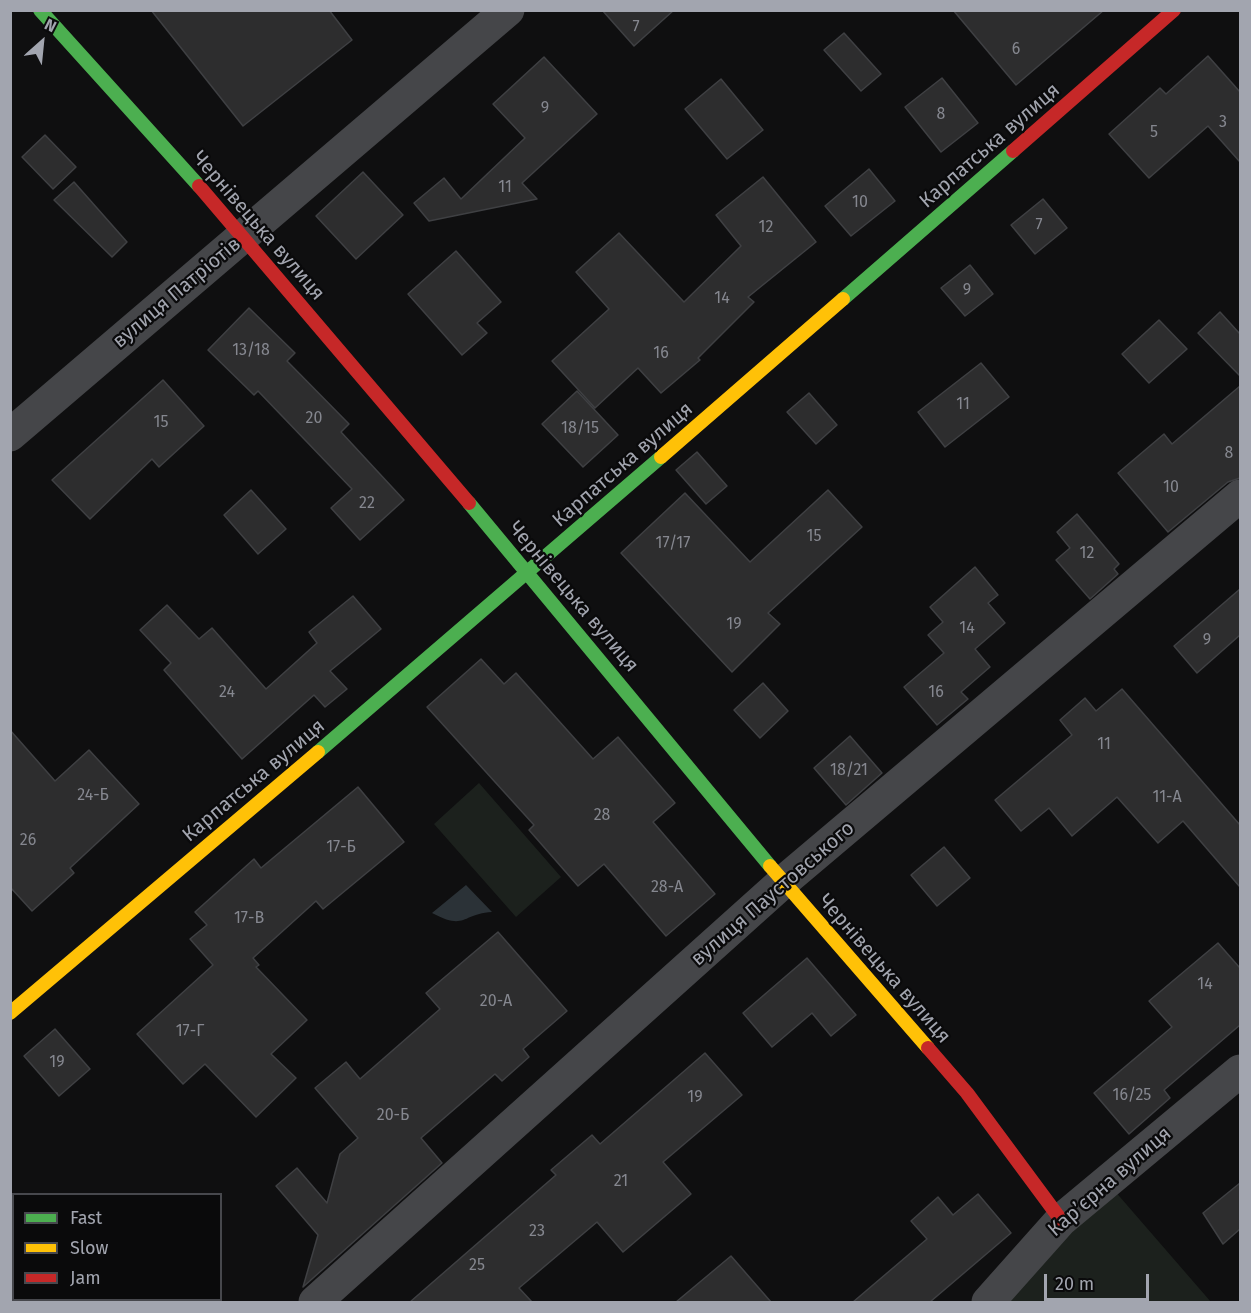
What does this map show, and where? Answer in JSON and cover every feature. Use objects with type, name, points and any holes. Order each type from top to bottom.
[{"type":"street","name":"Чернівецька вулиця","points":[[40,10],[244,236],[529,573],[783,882],[968,1093],[1061,1220]]},
{"type":"street","name":"вулиця Патріотів","points":[[10,435],[508,10]]},
{"type":"street","name":"Карпатська вулиця","points":[[10,1013],[529,573],[1174,10]]},
{"type":"street","name":"вулиця Паустовського","points":[[315,1302],[783,882],[1240,496]]},
{"type":"street","name":"Карʼєрна вулиця","points":[[988,1302],[1061,1220],[1240,1071]]},
{"type":"shaded area","points":[[479,783],[561,877],[516,917],[434,824]]},
{"type":"shaded area","points":[[466,885],[492,912],[458,921],[451,921],[432,913]]},
{"type":"shaded area","points":[[1107,1182],[1211,1302],[991,1302]]},
{"type":"building","points":[[151,10],[329,10],[352,40],[243,126]]},
{"type":"building","points":[[602,10],[674,10],[634,46]]},
{"type":"building","points":[[953,10],[1104,10],[1016,85]]},
{"type":"building","points":[[844,33],[881,74],[861,91],[824,50]]},
{"type":"building","points":[[1208,56],[1240,92],[1240,162],[1208,126],[1149,178],[1109,134],[1160,88],[1166,94]]},
{"type":"building","points":[[544,57],[597,114],[522,183],[537,199],[429,221],[414,203],[444,178],[461,199],[525,138],[493,104]]},
{"type":"building","points":[[942,78],[978,123],[941,152],[905,107]]},
{"type":"building","points":[[721,79],[763,130],[727,159],[685,109]]},
{"type":"building","points":[[45,135],[76,167],[53,189],[22,157]]},
{"type":"building","points":[[869,169],[895,201],[851,236],[825,206]]},
{"type":"building","points":[[363,172],[403,215],[356,259],[316,216]]},
{"type":"building","points":[[763,177],[816,242],[748,297],[754,302],[698,358],[700,360],[661,393],[638,368],[595,408],[552,361],[609,309],[576,272],[619,233],[684,302],[741,246],[716,215]]},
{"type":"building","points":[[74,182],[127,242],[112,257],[54,200]]},
{"type":"building","points":[[1043,199],[1067,228],[1035,254],[1011,225]]},
{"type":"building","points":[[456,251],[501,302],[477,323],[487,333],[462,355],[408,294]]},
{"type":"building","points":[[970,265],[993,294],[965,316],[941,288]]},
{"type":"building","points":[[249,308],[295,353],[287,361],[349,424],[341,432],[404,500],[360,540],[331,508],[352,489],[258,391],[254,395],[208,350]]},
{"type":"building","points":[[1220,312],[1240,334],[1240,376],[1198,333]]},
{"type":"building","points":[[1159,320],[1187,349],[1149,383],[1122,354]]},
{"type":"building","points":[[981,363],[1009,397],[945,447],[918,412]]},
{"type":"building","points":[[163,380],[204,426],[159,467],[152,459],[90,519],[52,480]]},
{"type":"building","points":[[1240,386],[1240,478],[1228,482],[1168,532],[1118,473],[1164,434],[1172,444]]},
{"type":"building","points":[[577,391],[618,435],[583,467],[542,424]]},
{"type":"building","points":[[809,393],[837,425],[816,444],[787,412]]},
{"type":"building","points":[[697,452],[727,486],[706,504],[676,470]]},
{"type":"building","points":[[251,490],[286,529],[258,554],[224,515]]},
{"type":"building","points":[[828,490],[862,527],[768,613],[780,624],[732,672],[621,553],[685,493],[750,562]]},
{"type":"building","points":[[1077,514],[1119,564],[1114,569],[1118,574],[1090,599],[1056,560],[1070,548],[1057,532]]},
{"type":"building","points":[[975,567],[998,595],[988,603],[1005,623],[975,649],[990,667],[961,692],[968,699],[937,725],[904,687],[944,653],[928,635],[943,622],[930,607]]},
{"type":"building","points":[[1240,589],[1240,635],[1197,673],[1174,646]]},
{"type":"building","points":[[353,596],[381,629],[330,671],[347,689],[325,707],[314,695],[242,759],[164,670],[171,663],[140,630],[167,605],[199,639],[212,628],[266,689],[317,643],[309,632]]},
{"type":"building","points":[[481,659],[504,684],[516,673],[593,759],[618,737],[675,803],[653,822],[715,894],[666,936],[604,864],[578,886],[529,830],[534,825],[427,707]]},
{"type":"building","points":[[763,683],[788,711],[760,738],[734,710]]},
{"type":"building","points":[[1122,689],[1240,825],[1240,887],[1183,821],[1158,843],[1117,797],[1072,836],[1049,808],[1021,831],[995,800],[1072,735],[1060,720],[1085,698],[1096,711]]},
{"type":"building","points":[[10,730],[55,781],[89,750],[139,804],[70,868],[74,873],[32,911],[10,887]]},
{"type":"building","points":[[850,736],[882,773],[846,805],[814,768]]},
{"type":"building","points":[[358,787],[404,842],[323,909],[316,901],[253,958],[259,965],[256,967],[307,1020],[271,1054],[296,1078],[256,1117],[205,1064],[183,1084],[137,1034],[213,965],[190,939],[207,925],[195,912],[254,859],[261,868]]},
{"type":"building","points":[[944,847],[970,878],[937,906],[911,875]]},
{"type":"building","points":[[498,932],[567,1011],[523,1049],[529,1057],[502,1081],[495,1074],[421,1138],[442,1163],[303,1287],[318,1235],[276,1186],[297,1168],[327,1203],[340,1154],[358,1138],[315,1088],[346,1062],[360,1079],[440,1009],[426,993]]},
{"type":"building","points":[[1218,943],[1240,968],[1240,1025],[1164,1090],[1170,1098],[1129,1134],[1094,1093],[1172,1027],[1149,1001]]},
{"type":"building","points":[[807,958],[856,1015],[831,1036],[812,1013],[772,1047],[743,1013]]},
{"type":"building","points":[[55,1029],[90,1069],[59,1096],[24,1056]]},
{"type":"building","points":[[705,1053],[742,1095],[663,1162],[691,1194],[623,1252],[597,1222],[519,1288],[532,1302],[410,1302],[556,1175],[551,1170],[592,1135],[600,1144]]},
{"type":"building","points":[[1240,1183],[1240,1229],[1223,1244],[1203,1213]]},
{"type":"building","points":[[978,1194],[1011,1233],[930,1302],[853,1302],[927,1239],[911,1221],[938,1197],[953,1215]]},
{"type":"building","points":[[731,1256],[771,1302],[676,1302]]},
{"type":"traffic: fast","points":[[40,10],[199,186]]},
{"type":"traffic: fast","points":[[843,299],[1013,151]]},
{"type":"traffic: fast","points":[[318,752],[661,457]]},
{"type":"traffic: fast","points":[[469,503],[770,866]]},
{"type":"traffic: slow","points":[[661,457],[843,299]]},
{"type":"traffic: slow","points":[[10,1013],[318,752]]},
{"type":"traffic: slow","points":[[770,866],[928,1048]]},
{"type":"traffic: jam","points":[[1013,151],[1174,10]]},
{"type":"traffic: jam","points":[[199,186],[469,503]]},
{"type":"traffic: jam","points":[[928,1048],[967,1093],[1061,1220]]}]
